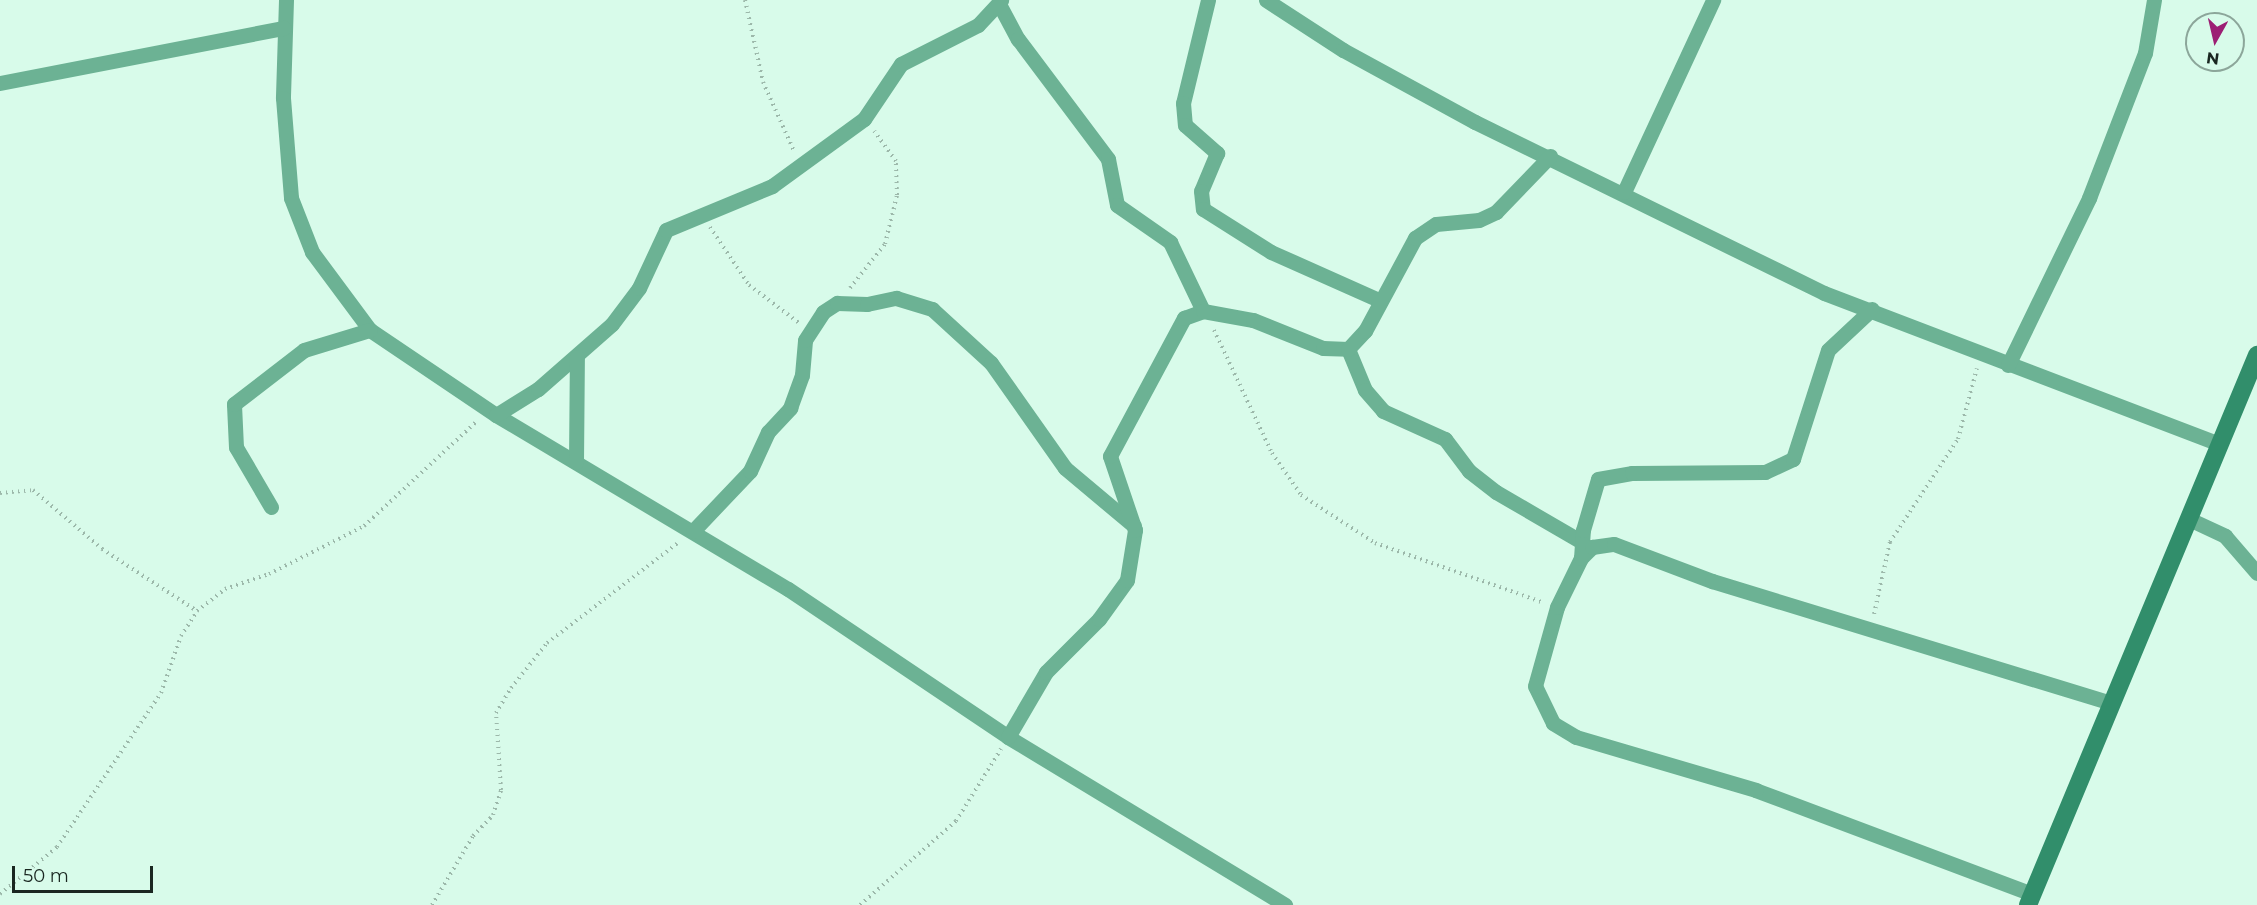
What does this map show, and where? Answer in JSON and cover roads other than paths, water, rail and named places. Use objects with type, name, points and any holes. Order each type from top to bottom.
[{"type":"main road","points":[[2030,899],[2257,355]]},
{"type":"street","points":[[286,0],[284,27],[291,198],[312,252],[370,330],[492,413],[693,531],[1008,737],[1285,905]]},
{"type":"street","points":[[1208,0],[1183,103],[1185,125],[1217,153],[1201,191],[1203,209],[1271,252],[1379,300]]},
{"type":"street","points":[[1266,0],[1399,81],[1824,293],[1981,350],[2008,364],[2220,444]]},
{"type":"street","points":[[1624,192],[1713,0]]},
{"type":"street","points":[[2008,364],[2089,198],[2145,53],[2154,0]]},
{"type":"street","points":[[492,413],[577,357],[639,288],[666,230],[772,186],[801,162],[864,119],[901,64],[958,38],[1000,2],[1018,39],[1108,159],[1117,205],[1170,242],[1203,311]]},
{"type":"street","points":[[0,83],[284,27]]},
{"type":"street","points":[[1008,737],[1046,672],[1117,597],[1127,580],[1134,526],[1112,474],[1110,456],[1184,318],[1203,311],[1253,320],[1323,348],[1348,349],[1365,331],[1379,300],[1422,232],[1496,212],[1550,156]]},
{"type":"street","points":[[693,531],[750,471],[768,432],[790,408],[799,388],[808,331],[837,303],[911,298],[932,309],[991,363],[1065,468],[1134,526]]},
{"type":"street","points":[[1581,558],[1582,542],[1598,479],[1605,476],[1765,472],[1793,459],[1828,350],[1872,309]]},
{"type":"street","points":[[271,507],[236,447],[234,404],[304,350],[370,330]]},
{"type":"street","points":[[1348,349],[1365,390],[1383,411],[1445,439],[1469,471],[1496,492],[1582,542]]},
{"type":"street","points":[[576,462],[577,357]]},
{"type":"street","points":[[2188,519],[2225,536],[2257,573]]},
{"type":"street","points":[[2030,899],[1756,790],[1576,737],[1552,723],[1535,686],[1557,608],[1581,558],[1592,547],[1614,544],[1712,581],[2111,703]]}]
